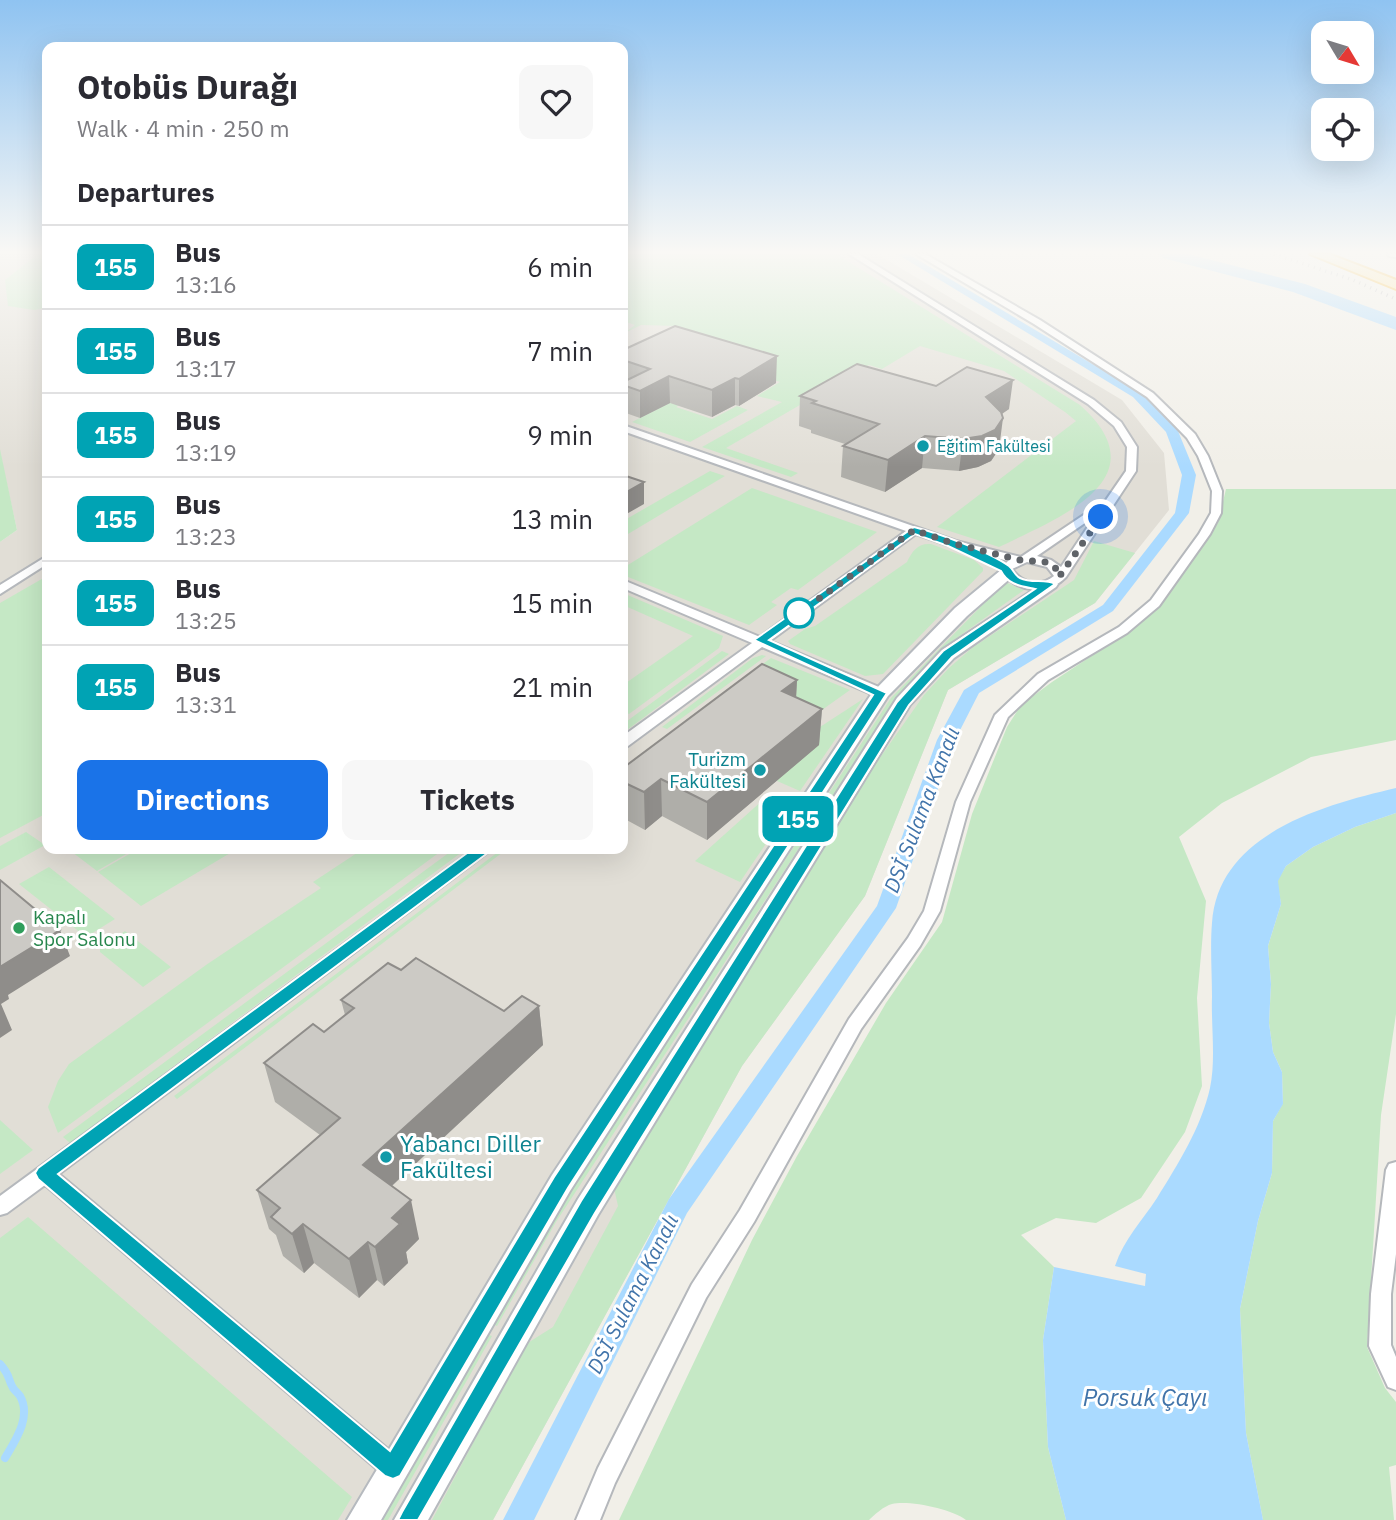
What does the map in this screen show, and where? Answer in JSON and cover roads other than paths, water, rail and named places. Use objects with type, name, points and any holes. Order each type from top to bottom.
[{"type":"street","points":[[410,1520],[588,1207],[903,702],[948,654],[1055,580],[1131,471],[1132,447],[1118,424],[1091,402],[967,325]]},
{"type":"street","points":[[588,1520],[606,1476],[699,1291],[747,1216],[855,1024],[914,942],[932,911],[963,802],[1002,715],[1043,677],[1123,630],[1155,603],[1216,513],[1217,491],[1203,456],[1191,436],[1150,395],[1043,325]]},
{"type":"street","points":[[628,430],[1015,565],[1051,564],[1058,570],[1055,580]]},
{"type":"street","points":[[363,1520],[561,1183],[881,693],[961,612],[1015,565],[1114,498]]},
{"type":"street","points":[[628,740],[760,640],[914,530]]},
{"type":"street","points":[[0,590],[42,562]]},
{"type":"street","points":[[1015,565],[1013,579],[1024,584],[1055,580]]},
{"type":"street","points":[[628,586],[881,693]]},
{"type":"street","points":[[0,1207],[477,854]]},
{"type":"street","points":[[1396,1170],[1381,1294],[1380,1346],[1396,1380]]},
{"type":"street","points":[[45,1173],[393,1468]]},
{"type":"water","name":"Porsuk Çayı","points":[[1396,788],[1396,813],[1355,827],[1313,847],[1286,866],[1278,881],[1281,904],[1268,946],[1271,984],[1269,1023],[1273,1052],[1282,1072],[1283,1104],[1273,1121],[1272,1173],[1258,1221],[1240,1309],[1246,1433],[1263,1520],[1066,1520],[1048,1447],[1043,1340],[1054,1267],[1145,1286],[1146,1274],[1115,1266],[1128,1239],[1181,1159],[1206,1103],[1213,1066],[1211,932],[1219,892],[1233,866],[1254,845],[1279,828],[1308,814]]},
{"type":"waterway","name":"DSİ Sulama Kanalı","points":[[518,1520],[678,1206],[886,908],[946,740],[972,690],[1108,608],[1182,513],[1189,475],[1172,431],[1137,395],[1020,325]]},
{"type":"waterway","points":[[0,1364],[20,1396],[24,1412],[21,1428],[5,1458]]},
{"type":"place","name":"Eğitim Fakültesi","points":[[923,446]]},
{"type":"place","name":"Turizm Fakültesi","points":[[760,770]]},
{"type":"place","name":"Kapalı Spor Salonu","points":[[19,928]]},
{"type":"place","name":"Yabancı Diller Fakültesi","points":[[386,1157]]}]
